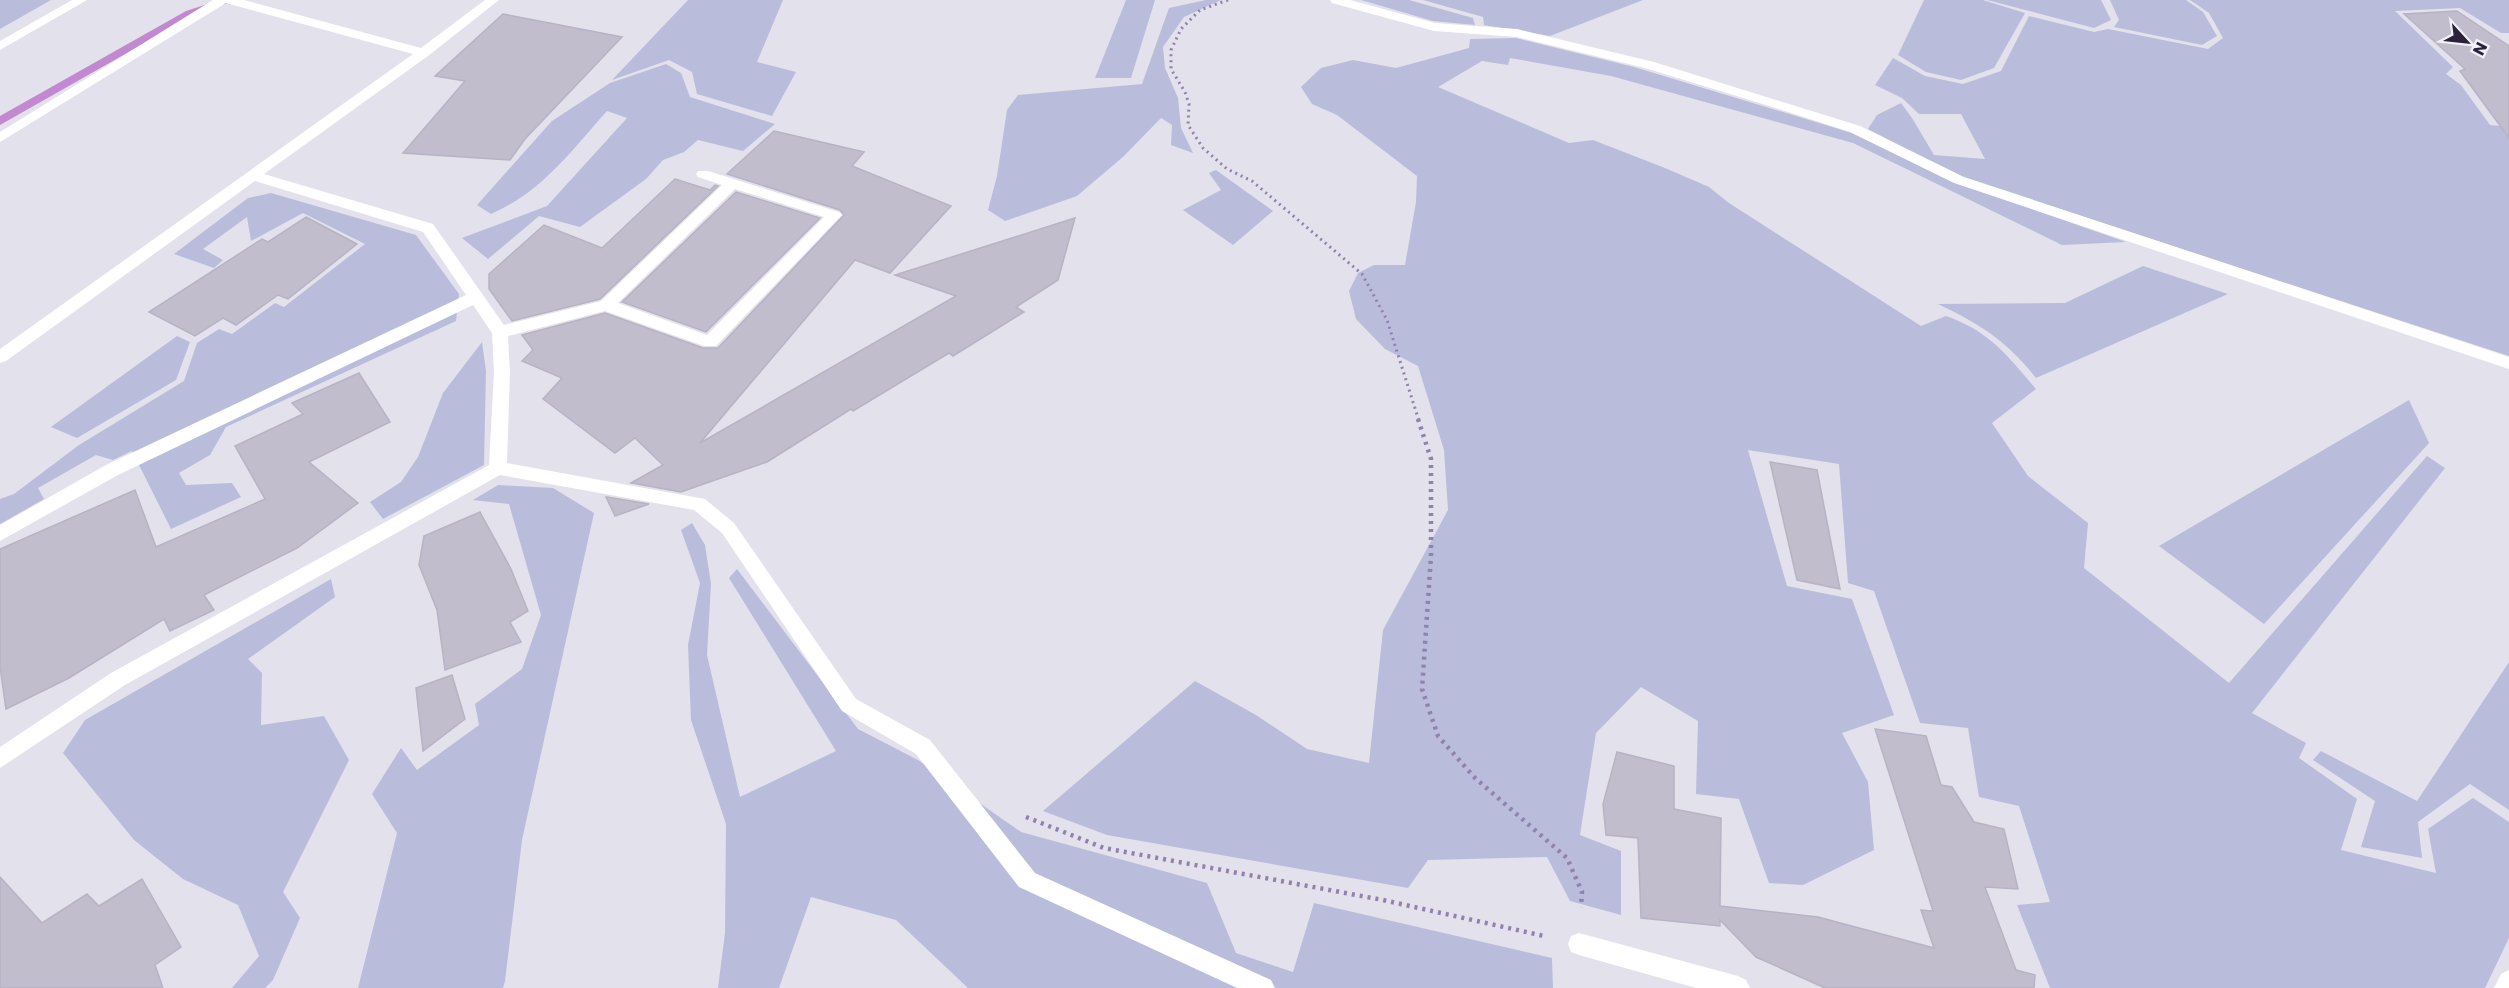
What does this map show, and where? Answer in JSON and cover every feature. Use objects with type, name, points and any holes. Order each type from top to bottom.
[{"type":"street","points":[[0,46],[81,0]]},
{"type":"street","points":[[0,138],[222,0]]},
{"type":"street","points":[[230,0],[423,53]]},
{"type":"street","points":[[0,357],[423,53],[493,0]]},
{"type":"street","points":[[1336,0],[1434,27],[1517,33],[1648,65],[1784,106],[1855,129],[1959,180],[2509,363]]},
{"type":"street","points":[[606,305],[710,342],[834,215],[703,174]]},
{"type":"street","points":[[251,175],[428,228],[474,298],[500,332],[502,372],[498,468]]},
{"type":"street","points":[[500,332],[606,305],[733,183]]},
{"type":"street","points":[[0,534],[112,470],[474,298]]},
{"type":"street","points":[[0,759],[118,679],[498,468],[699,504],[728,528],[849,705],[923,747],[1027,880],[1263,988]]},
{"type":"street","points":[[1579,944],[1738,988]]},
{"type":"street","points":[[2506,988],[2509,982]]},
{"type":"path","points":[[1022,815],[1104,848],[1383,900],[1579,944],[1582,892],[1567,858],[1475,778],[1438,736],[1422,689],[1431,556],[1431,459],[1387,320],[1362,274],[1252,181],[1227,169],[1203,148],[1188,125],[1189,104],[1185,92],[1171,69],[1171,50],[1181,29],[1200,10],[1228,0]]},
{"type":"shaded area","points":[[0,0],[51,0],[0,29]]},
{"type":"shaded area","points":[[688,0],[783,0],[757,62],[796,72],[772,116],[697,94],[692,72],[669,60],[612,80]]},
{"type":"shaded area","points":[[1126,0],[1155,0],[1131,78],[1095,78]]},
{"type":"shaded area","points":[[1206,0],[1221,0],[1184,17],[1163,47],[1165,68],[1178,98],[1181,128],[1193,153],[1171,145],[1172,125],[1161,118],[1124,156],[1077,196],[1005,221],[988,210],[997,176],[1007,110],[1018,95],[1142,84],[1169,8]]},
{"type":"shaded area","points":[[1361,0],[1409,0],[1473,18],[1475,25],[1433,21]]},
{"type":"shaded area","points":[[1423,0],[1643,0],[1550,36],[1484,25],[1483,17]]},
{"type":"shaded area","points":[[1924,0],[1983,0],[2025,13],[1994,68],[1961,80],[1926,72],[1898,55]]},
{"type":"shaded area","points":[[1987,0],[2101,0],[2111,20],[2094,28]]},
{"type":"shaded area","points":[[2110,0],[2186,0],[2203,12],[2217,36],[2202,45],[2114,27],[2119,20]]},
{"type":"shaded area","points":[[2190,0],[2509,0],[2509,33],[2501,33],[2460,8],[2395,11],[2453,67],[2446,74],[2461,85],[2490,125],[2509,127],[2509,356],[1959,176],[1868,129],[1877,115],[1901,103],[1934,155],[1985,159],[1961,114],[1919,114],[1902,98],[1875,85],[1893,58],[1925,76],[1963,84],[2001,71],[2029,16],[2094,32],[2108,29],[2208,49],[2223,38],[2209,13]]},
{"type":"shaded area","points":[[1516,38],[1634,67],[1852,133],[1952,181],[2126,242],[2062,245],[1853,143],[1611,76],[1510,58],[1508,65],[1482,61],[1438,87],[1569,143],[1593,140],[1709,187],[1729,203],[1921,326],[1946,316],[1986,337],[2006,355],[2036,389],[1992,423],[2028,476],[2088,523],[2084,568],[2229,683],[2427,456],[2445,468],[2252,713],[2306,743],[2299,758],[2357,799],[2341,850],[2436,873],[2428,829],[2473,798],[2509,822],[2509,938],[2485,988],[2050,988],[2017,905],[2050,902],[2019,806],[1979,797],[1968,728],[1920,723],[1874,591],[1848,583],[1839,464],[1748,450],[1787,586],[1852,599],[1894,715],[1842,733],[1868,782],[1874,850],[1803,885],[1769,883],[1739,799],[1696,794],[1698,721],[1641,687],[1596,733],[1580,835],[1621,851],[1621,915],[1570,901],[1547,857],[1428,860],[1408,888],[1107,835],[1043,811],[1195,681],[1256,715],[1307,749],[1369,763],[1383,630],[1448,510],[1444,450],[1418,366],[1385,349],[1356,319],[1349,291],[1358,273],[1374,265],[1405,265],[1416,202],[1417,176],[1337,115],[1312,104],[1301,87],[1321,68],[1353,60],[1396,68],[1469,48],[1470,39]]},
{"type":"shaded area","points":[[666,64],[681,73],[690,97],[775,124],[743,151],[698,140],[684,152],[663,160],[646,179],[580,227],[539,216],[488,259],[462,238],[547,206],[627,118],[607,111],[568,156],[526,194],[491,214],[477,205],[552,121],[610,83]]},
{"type":"shaded area","points":[[1216,170],[1273,211],[1233,245],[1183,210],[1221,190],[1209,173]]},
{"type":"shaded area","points":[[271,193],[416,235],[459,294],[456,321],[226,427],[210,455],[179,473],[186,485],[232,483],[241,497],[171,529],[132,451],[113,460],[96,455],[38,488],[44,499],[0,524],[0,499],[14,494],[79,445],[184,381],[197,343],[219,329],[232,334],[275,303],[284,307],[365,244],[303,213],[251,241],[247,217],[203,249],[223,260],[214,268],[174,254],[248,198]]},
{"type":"shaded area","points":[[2143,266],[2228,294],[2036,378],[1992,335],[1938,304],[2065,303]]},
{"type":"shaded area","points":[[177,336],[190,342],[176,380],[77,438],[51,427]]},
{"type":"shaded area","points":[[482,342],[486,371],[484,465],[383,519],[370,502],[401,482],[418,457],[443,393]]},
{"type":"shaded area","points":[[2409,400],[2429,443],[2264,624],[2159,546]]},
{"type":"shaded area","points":[[498,485],[553,488],[594,513],[522,840],[505,981],[503,988],[358,988],[397,833],[372,794],[401,748],[417,770],[479,725],[475,704],[522,669],[541,615],[509,504],[473,500]]},
{"type":"shaded area","points":[[692,523],[705,545],[711,584],[707,655],[740,797],[836,751],[729,578],[737,569],[858,729],[918,760],[1021,832],[1207,883],[1236,953],[1293,972],[1314,903],[1552,958],[1553,988],[968,988],[896,920],[811,897],[779,988],[718,988],[725,933],[726,824],[691,720],[688,645],[700,583],[681,530]]},
{"type":"shaded area","points":[[331,579],[335,597],[248,659],[262,673],[261,725],[324,716],[349,760],[283,892],[300,918],[273,980],[265,988],[232,988],[259,956],[238,905],[183,879],[134,840],[63,753],[85,720]]},
{"type":"shaded area","points":[[2509,662],[2509,810],[2470,784],[2418,822],[2422,858],[2361,847],[2375,801],[2313,760],[2321,751],[2417,801]]},
{"type":"building","points":[[2457,11],[2509,46],[2509,138],[2460,71],[2465,69],[2404,14]]},
{"type":"building","points":[[503,14],[622,37],[525,139],[510,160],[403,153],[465,81],[435,76]]},
{"type":"building","points":[[774,131],[864,152],[852,166],[951,206],[890,273],[855,260],[700,443],[956,296],[895,275],[1075,218],[1058,280],[1016,307],[1024,312],[953,356],[949,353],[853,411],[851,409],[767,462],[681,492],[631,483],[663,465],[635,438],[615,453],[543,399],[562,378],[522,361],[533,350],[522,335],[605,313],[703,348],[718,348],[844,215],[840,210],[727,174]]},
{"type":"building","points":[[675,179],[710,190],[715,185],[718,186],[600,299],[512,321],[489,289],[489,274],[544,225],[602,248]]},
{"type":"building","points":[[736,192],[820,218],[706,332],[622,302]]},
{"type":"building","points":[[306,217],[357,244],[288,299],[278,295],[236,325],[223,318],[195,336],[149,312],[262,239],[268,242]]},
{"type":"building","points":[[359,373],[390,422],[309,462],[358,503],[297,548],[204,595],[214,610],[170,631],[164,619],[69,678],[6,709],[0,667],[0,549],[135,490],[156,547],[265,499],[235,446],[303,414],[292,403]]},
{"type":"building","points":[[1770,462],[1817,470],[1840,589],[1797,580]]},
{"type":"building","points":[[607,497],[649,504],[615,516]]},
{"type":"building","points":[[480,512],[511,569],[528,611],[510,622],[521,642],[445,670],[437,610],[419,565],[424,536]]},
{"type":"building","points":[[452,675],[465,719],[423,751],[416,688]]},
{"type":"building","points":[[1875,729],[1926,736],[1941,785],[1952,787],[1974,822],[2004,829],[2018,889],[1985,887],[2016,970],[2035,975],[2034,988],[1825,988],[1756,957],[1720,920],[1720,926],[1641,918],[1638,838],[1606,835],[1603,804],[1617,752],[1674,766],[1674,809],[1721,818],[1720,906],[1818,917],[1934,948],[1921,910],[1933,911]]},
{"type":"building","points":[[0,877],[42,923],[87,894],[99,906],[142,879],[181,947],[155,965],[163,988],[0,988]]},
{"type":"waterway","points":[[0,121],[190,13],[231,0]]}]
